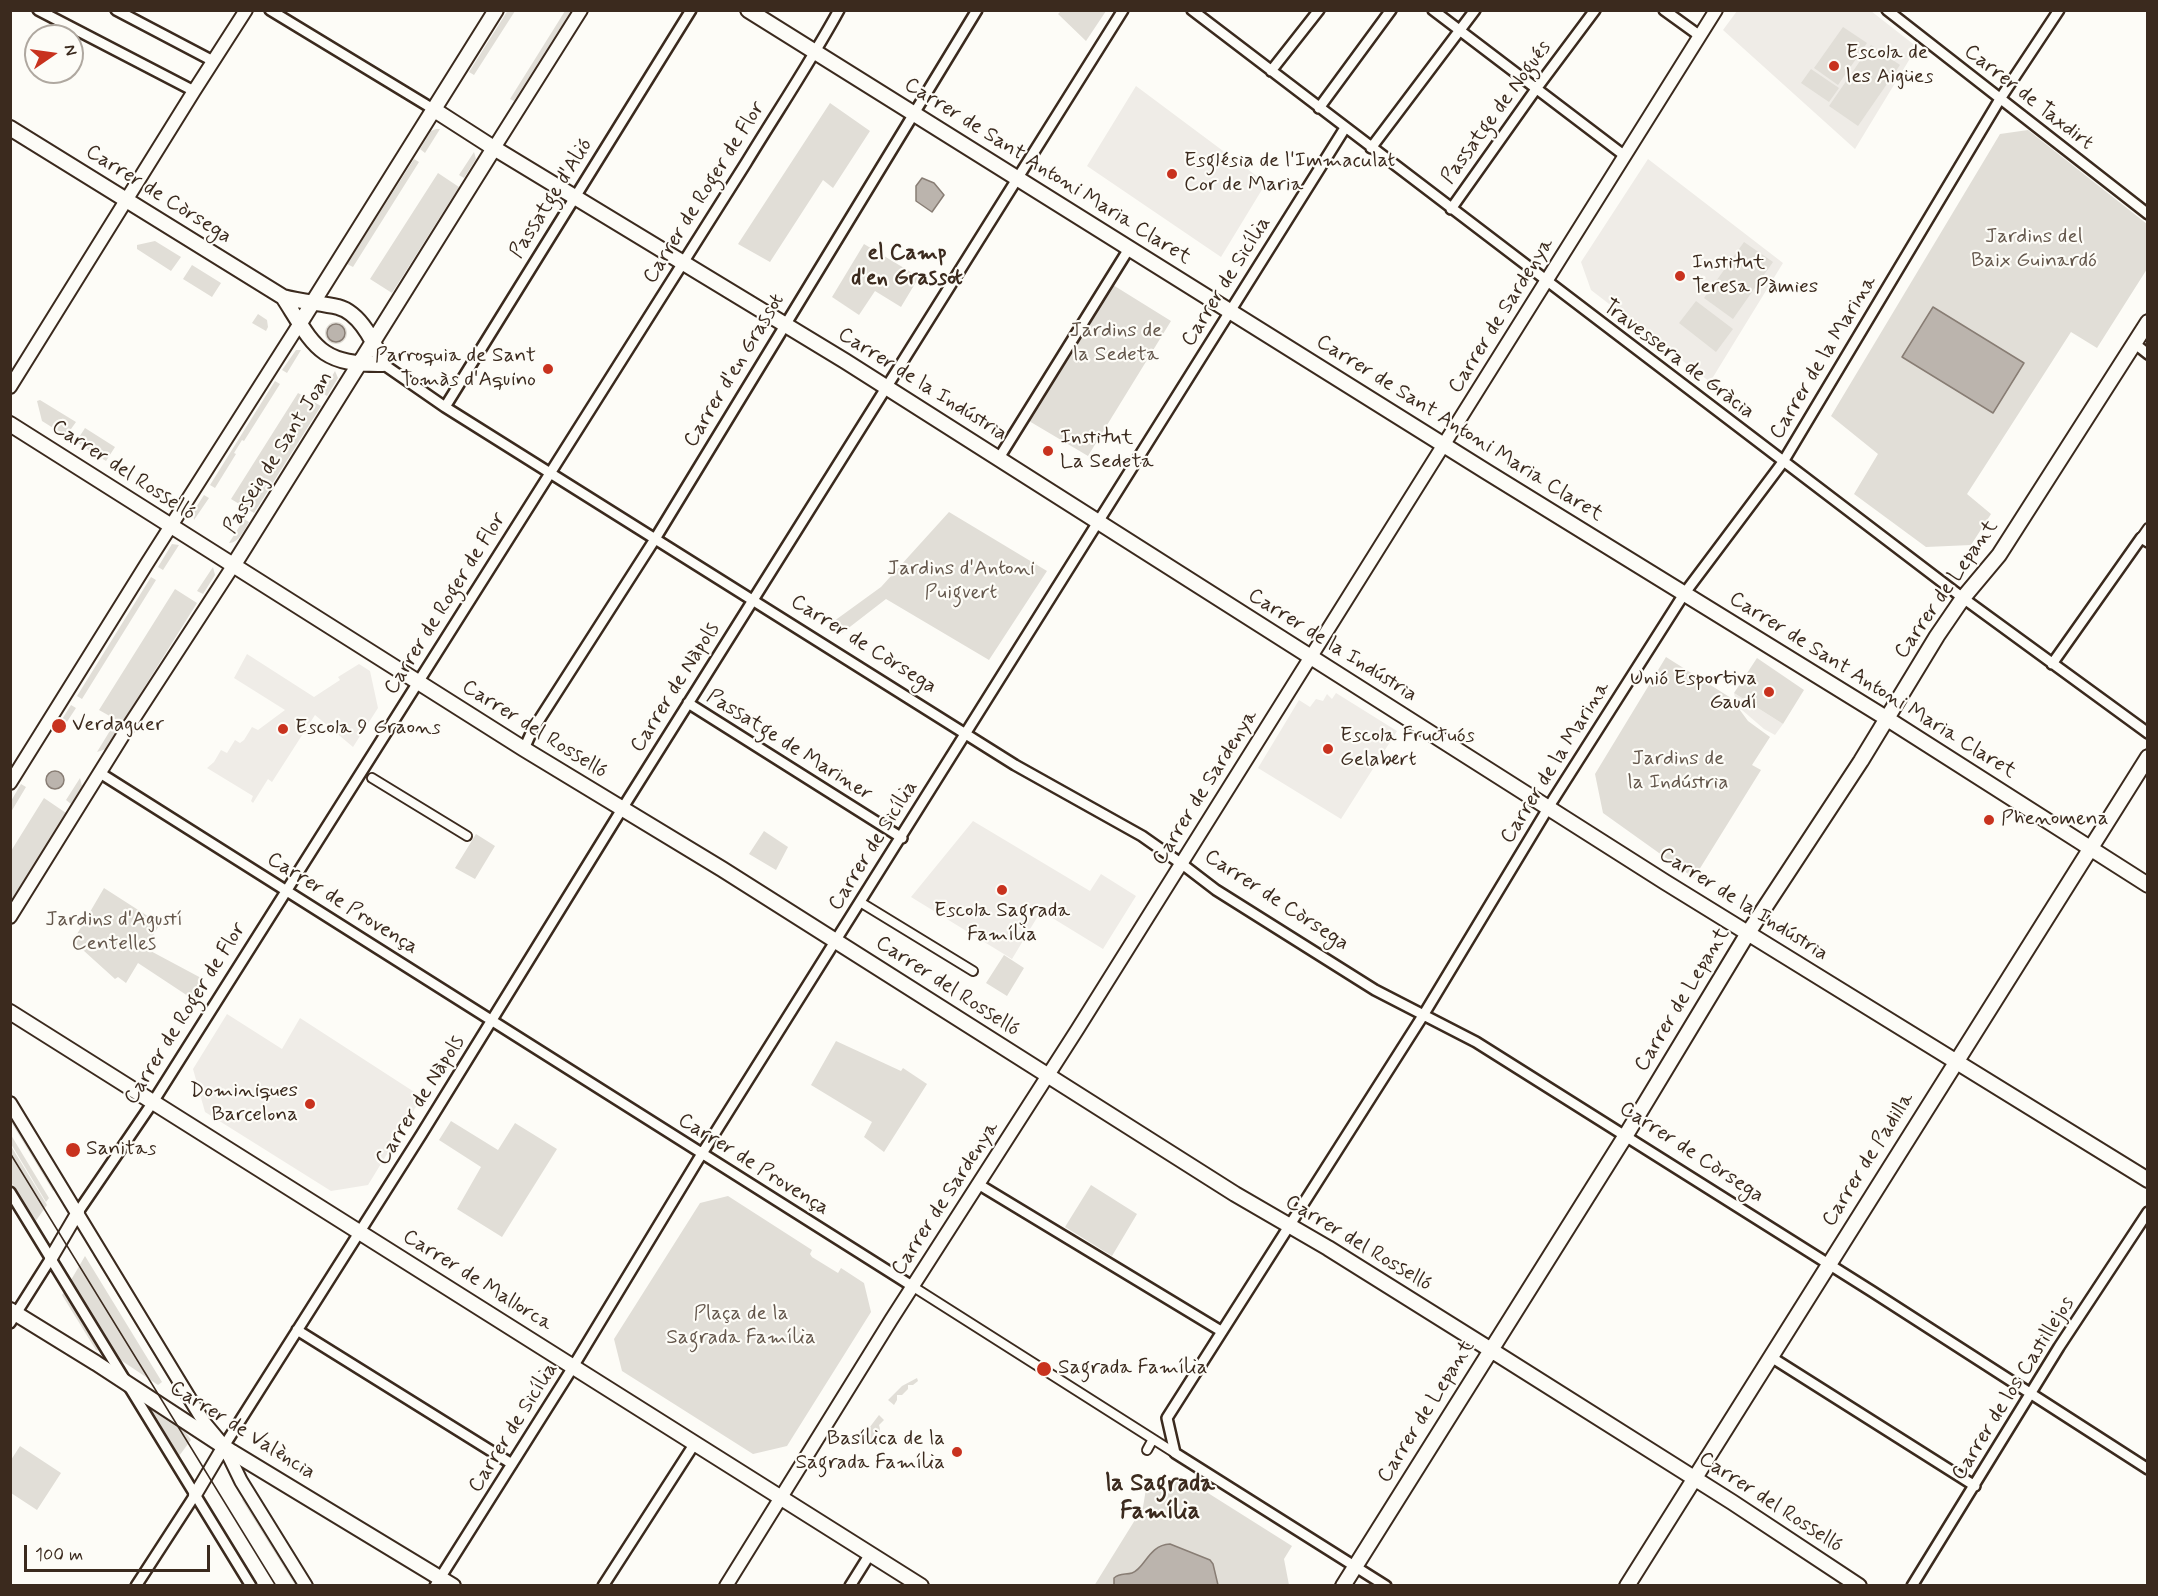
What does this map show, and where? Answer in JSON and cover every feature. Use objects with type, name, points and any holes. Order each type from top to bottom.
[{"type":"main road","points":[[300,323],[496,10]]},
{"type":"main road","name":"Carrer de Sant Antoni Maria Claret","points":[[748,10],[1684,594],[1887,718],[2148,885]]},
{"type":"main road","name":"Carrer de la Indústria","points":[[433,109],[886,387],[1748,933],[2148,1180]]},
{"type":"main road","name":"Carrer de Còrsega","points":[[10,129],[283,297]]},
{"type":"main road","name":"Passeig de Sant Joan","points":[[232,566],[494,148]]},
{"type":"main road","points":[[283,297],[340,308],[349,312],[374,342],[383,364],[345,362],[322,352],[309,338],[283,297]]},
{"type":"main road","name":"Carrer de Lepant","points":[[1343,1586],[1626,1135],[1748,933],[1861,761],[1937,636],[1963,598],[2001,552],[2148,322]]},
{"type":"main road","name":"Carrer del Rosselló","points":[[10,424],[524,749],[1491,1350],[1859,1586]]},
{"type":"main road","name":"Carrer de Padilla","points":[[1632,1584],[1828,1265],[2148,757]]},
{"type":"main road","name":"Carrer de Mallorca","points":[[10,1012],[921,1586]]},
{"type":"main road","name":"Carrer de València","points":[[12,1316],[126,1382],[438,1581],[453,1586]]},
{"type":"street","points":[[38,10],[194,91]]},
{"type":"street","points":[[116,10],[213,61]]},
{"type":"street","points":[[10,387],[246,10]]},
{"type":"street","points":[[270,10],[433,109]]},
{"type":"street","name":"Passeig de Sant Joan","points":[[494,148],[581,10]]},
{"type":"street","name":"Passatge d'Alió","points":[[445,407],[691,10]]},
{"type":"street","name":"Carrer de Roger de Flor","points":[[78,1212],[153,1102],[791,87],[815,53],[839,10]]},
{"type":"street","name":"Carrer d'en Grassot","points":[[524,749],[532,731],[655,538],[977,10]]},
{"type":"street","name":"Carrer de Nàpols","points":[[224,1446],[1123,10]]},
{"type":"street","name":"Travessera de Gràcia","points":[[1192,10],[1783,462],[1963,598],[2148,733]]},
{"type":"street","points":[[1271,71],[1319,10]]},
{"type":"street","points":[[1319,108],[1391,10]]},
{"type":"street","points":[[1432,10],[1625,156]]},
{"type":"street","points":[[1371,148],[1475,10]]},
{"type":"street","name":"Passatge de Nogués","points":[[1450,209],[1595,10]]},
{"type":"street","points":[[1664,10],[1700,36]]},
{"type":"street","name":"Carrer de Sardenya","points":[[726,1586],[912,1286],[1311,658],[1716,10]]},
{"type":"street","name":"Carrer de Taxdirt","points":[[1887,10],[2148,214]]},
{"type":"street","name":"Carrer de la Marina","points":[[1175,1453],[1167,1418],[1424,1014],[1549,807],[1684,594],[1783,462],[2000,99],[2059,10]]},
{"type":"street","name":"Carrer de Sicília","points":[[438,1581],[574,1366],[702,1154],[1346,128]]},
{"type":"street","points":[[999,458],[1130,248]]},
{"type":"street","points":[[10,783],[300,323]]},
{"type":"street","points":[[2134,343],[2148,354]]},
{"type":"street","name":"Carrer de Còrsega","points":[[383,364],[445,407],[965,734],[1015,765],[1142,836],[1216,890],[1375,990],[1469,1038],[1626,1135],[2148,1469]]},
{"type":"street","points":[[2052,664],[2144,540],[2148,528]]},
{"type":"street","name":"Passeig de Sant Joan","points":[[10,917],[232,566]]},
{"type":"street","name":"Passatge de Mariner","points":[[688,703],[902,838]]},
{"type":"street","name":"Carrer de Provença","points":[[100,773],[1386,1586]]},
{"type":"street","points":[[372,778],[467,836]]},
{"type":"street","points":[[860,902],[973,971]]},
{"type":"street","points":[[10,1103],[204,1422],[224,1446],[242,1481],[306,1586]]},
{"type":"street","points":[[978,1184],[1221,1331]]},
{"type":"street","points":[[10,1192],[251,1586]]},
{"type":"street","points":[[12,1316],[51,1258],[78,1212]]},
{"type":"street","name":"Carrer de los Castillejos","points":[[1912,1586],[2030,1394],[2148,1212]]},
{"type":"street","points":[[297,1330],[512,1464]]},
{"type":"street","points":[[1771,1357],[1975,1486]]},
{"type":"street","points":[[1146,1450],[1153,1439]]},
{"type":"street","points":[[603,1586],[695,1443]]},
{"type":"street","points":[[135,1586],[195,1495],[224,1446]]},
{"type":"street","points":[[850,1586],[870,1554]]},
{"type":"shaded area","name":"Escola de les Aigües","points":[[1737,11],[1871,11],[1917,47],[1855,149],[1723,30]]},
{"type":"shaded area","points":[[1136,86],[1266,183],[1221,257],[1087,166]]},
{"type":"shaded area","name":"Institut Teresa Pàmies","points":[[1648,159],[1783,263],[1710,382],[1591,290],[1581,262]]},
{"type":"shaded area","points":[[922,178],[934,183],[944,195],[932,212],[916,201],[916,186]]},
{"type":"shaded area","points":[[1933,307],[2024,363],[1993,413],[1902,357]]},
{"type":"shaded area","points":[[336,324],[342,327],[345,333],[342,339],[336,342],[330,339],[327,333],[330,327]]},
{"type":"shaded area","name":"Escola 9 Graons","points":[[247,654],[314,697],[340,680],[338,677],[359,664],[370,671],[378,708],[353,747],[315,715],[272,782],[268,779],[253,803],[251,801],[253,796],[207,768],[214,762],[221,750],[227,753],[235,740],[240,743],[244,740],[252,727],[258,730],[285,710],[234,678]]},
{"type":"shaded area","name":"Escola Fructuós Gelabert","points":[[1336,693],[1397,731],[1341,819],[1258,768],[1299,700],[1310,707],[1316,699],[1323,701],[1327,694],[1332,699]]},
{"type":"shaded area","points":[[1734,693],[1783,724],[1775,735],[1764,729],[1742,710],[1736,702]]},
{"type":"shaded area","points":[[51,771],[59,771],[64,776],[62,787],[51,789],[46,784],[46,776]]},
{"type":"shaded area","name":"Escola Sagrada Família","points":[[973,821],[1090,891],[1101,874],[1136,896],[1103,949],[1041,911],[1012,959],[911,897]]},
{"type":"shaded area","name":"Dominiques Barcelona","points":[[227,1014],[282,1049],[300,1018],[422,1097],[368,1185],[331,1191],[205,1112],[193,1069]]},
{"type":"shaded area","points":[[1170,1544],[1210,1560],[1218,1585],[1114,1585],[1114,1578],[1118,1575],[1136,1571],[1157,1548]]},
{"type":"green space","points":[[508,10],[515,11],[474,75],[469,72]]},
{"type":"green space","points":[[565,11],[571,11],[514,101],[510,99]]},
{"type":"green space","points":[[1061,11],[1106,11],[1086,41],[1058,14]]},
{"type":"green space","points":[[1843,27],[1867,43],[1838,85],[1814,68]]},
{"type":"green space","points":[[1871,45],[1900,65],[1858,126],[1829,106]]},
{"type":"green space","points":[[1811,69],[1839,88],[1829,102],[1801,83]]},
{"type":"green space","points":[[830,103],[870,131],[833,188],[823,180],[770,262],[738,244]]},
{"type":"green space","points":[[440,129],[425,153],[420,149],[431,131]]},
{"type":"green space","name":"Jardins del Baix Guinardó","points":[[2028,130],[2147,224],[2147,269],[2097,348],[2071,332],[1967,494],[1991,514],[1971,545],[1926,547],[1854,494],[1878,454],[1831,416],[2000,134]]},
{"type":"green space","points":[[474,152],[476,159],[464,178],[459,175]]},
{"type":"green space","points":[[414,159],[419,162],[353,267],[347,264]]},
{"type":"green space","points":[[438,173],[459,187],[392,293],[370,279]]},
{"type":"green space","points":[[155,241],[181,257],[171,271],[137,249],[137,245]]},
{"type":"green space","points":[[1744,242],[1773,262],[1733,319],[1704,298]]},
{"type":"green space","points":[[864,244],[919,277],[901,307],[875,291],[859,315],[832,297]]},
{"type":"green space","points":[[192,265],[221,283],[212,297],[183,279]]},
{"type":"green space","name":"Jardins de la Sedeta","points":[[1113,285],[1171,321],[1088,456],[1029,421]]},
{"type":"green space","points":[[1696,301],[1733,329],[1716,352],[1679,323]]},
{"type":"green space","points":[[258,314],[267,320],[266,331],[252,323]]},
{"type":"green space","points":[[332,322],[340,322],[347,329],[347,337],[340,344],[332,344],[325,337],[325,329]]},
{"type":"green space","points":[[296,350],[301,350],[287,373],[282,370]]},
{"type":"green space","points":[[335,371],[338,378],[327,396],[322,393]]},
{"type":"green space","points":[[275,381],[280,384],[244,441],[242,440],[215,488],[210,485]]},
{"type":"green space","points":[[298,393],[321,406],[254,513],[231,499]]},
{"type":"green space","points":[[40,400],[76,422],[66,436],[42,421],[37,401]]},
{"type":"green space","points":[[85,428],[115,447],[106,461],[76,442]]},
{"type":"green space","points":[[204,495],[209,498],[194,520],[193,512]]},
{"type":"green space","name":"Jardins d'Antoni Puigvert","points":[[949,512],[1047,571],[989,660],[886,599],[842,633],[830,624],[881,587]]},
{"type":"green space","points":[[244,519],[249,522],[243,532],[236,541],[229,543]]},
{"type":"green space","points":[[172,544],[179,545],[163,570],[158,567]]},
{"type":"green space","points":[[213,567],[215,575],[203,594],[197,591]]},
{"type":"green space","points":[[151,577],[156,580],[82,699],[77,696]]},
{"type":"green space","points":[[175,589],[197,603],[122,723],[99,710]]},
{"type":"green space","name":"Jardins de la Indústria","points":[[1666,657],[1731,698],[1748,721],[1770,737],[1752,765],[1761,770],[1694,878],[1603,813],[1595,774]]},
{"type":"green space","name":"Unió Esportiva Gaudí","points":[[1757,658],[1804,690],[1783,724],[1734,693]]},
{"type":"green space","points":[[71,705],[76,708],[61,731],[59,724]]},
{"type":"green space","points":[[111,729],[116,732],[106,749],[97,752]]},
{"type":"green space","points":[[80,778],[82,786],[71,804],[66,800]]},
{"type":"green space","points":[[21,784],[26,787],[11,812],[11,801]]},
{"type":"green space","points":[[44,798],[66,813],[11,902],[11,851]]},
{"type":"green space","points":[[764,831],[788,847],[776,870],[749,854]]},
{"type":"green space","points":[[476,834],[495,846],[475,879],[455,868]]},
{"type":"green space","name":"Jardins d'Agustí Centelles","points":[[104,888],[160,924],[145,948],[203,979],[191,998],[138,963],[126,983],[118,977],[115,979],[73,941]]},
{"type":"green space","points":[[1004,955],[1024,968],[1007,996],[986,983]]},
{"type":"green space","points":[[836,1041],[901,1071],[903,1068],[927,1084],[884,1152],[864,1137],[872,1122],[811,1085]]},
{"type":"green space","points":[[11,1113],[56,1187],[53,1191],[11,1122]]},
{"type":"green space","points":[[451,1121],[498,1150],[515,1123],[557,1149],[502,1237],[457,1209],[481,1167],[439,1140]]},
{"type":"green space","points":[[11,1135],[49,1198],[46,1202],[11,1144]]},
{"type":"green space","points":[[11,1146],[47,1205],[35,1222],[11,1182]]},
{"type":"green space","points":[[1091,1185],[1137,1214],[1112,1256],[1065,1227]]},
{"type":"green space","name":"Plaça de la Sagrada Família","points":[[728,1196],[812,1250],[810,1254],[812,1257],[838,1273],[841,1268],[864,1283],[871,1312],[787,1446],[753,1454],[622,1371],[614,1339],[700,1203]]},
{"type":"green space","points":[[96,1253],[190,1406],[182,1401],[93,1255]]},
{"type":"green space","points":[[85,1256],[162,1382],[158,1385],[119,1359],[71,1280]]},
{"type":"green space","points":[[65,1291],[101,1351],[96,1350],[62,1295]]},
{"type":"green space","points":[[917,1378],[918,1381],[913,1385],[908,1385],[908,1389],[902,1395],[897,1395],[894,1405],[888,1400],[902,1386]]},
{"type":"green space","points":[[150,1407],[184,1430],[191,1440],[179,1456]]},
{"type":"green space","points":[[879,1415],[884,1420],[879,1425],[879,1434],[874,1441],[871,1439],[865,1443],[863,1436]]},
{"type":"green space","points":[[20,1446],[61,1473],[37,1510],[11,1493],[11,1460]]},
{"type":"green space","points":[[1181,1476],[1292,1546],[1284,1559],[1289,1585],[1094,1586],[1143,1507],[1147,1483]]},
{"type":"green space","points":[[245,1495],[300,1585],[295,1585],[242,1500]]},
{"type":"tram line","points":[[10,1153],[276,1586]]},
{"type":"place","name":"Escola de les Aigües","points":[[1834,66]]},
{"type":"place","name":"Església de l'Immaculat Cor de Maria","points":[[1172,174]]},
{"type":"place","name":"Institut Teresa Pàmies","points":[[1680,276]]},
{"type":"place","name":"Parroquia de Sant Tomàs d'Aquino","points":[[548,369]]},
{"type":"place","name":"Institut La Sedeta","points":[[1048,451]]},
{"type":"place","name":"Unió Esportiva Gaudí","points":[[1769,692]]},
{"type":"place","name":"Verdaguer","points":[[59,726]]},
{"type":"place","name":"Escola 9 Graons","points":[[283,729]]},
{"type":"place","name":"Escola Fructuós Gelabert","points":[[1328,749]]},
{"type":"place","name":"Phenomena","points":[[1989,820]]},
{"type":"place","name":"Escola Sagrada Família","points":[[1002,890]]},
{"type":"place","name":"Dominiques Barcelona","points":[[310,1104]]},
{"type":"place","name":"Sanitas","points":[[73,1150]]},
{"type":"place","name":"Sagrada Família","points":[[1044,1369]]},
{"type":"place","name":"Basílica de la Sagrada Família","points":[[957,1452]]},
{"type":"district","name":"el Camp d'en Grassot","points":[[907,266]]},
{"type":"district","name":"la Sagrada Família","points":[[1160,1499]]}]
